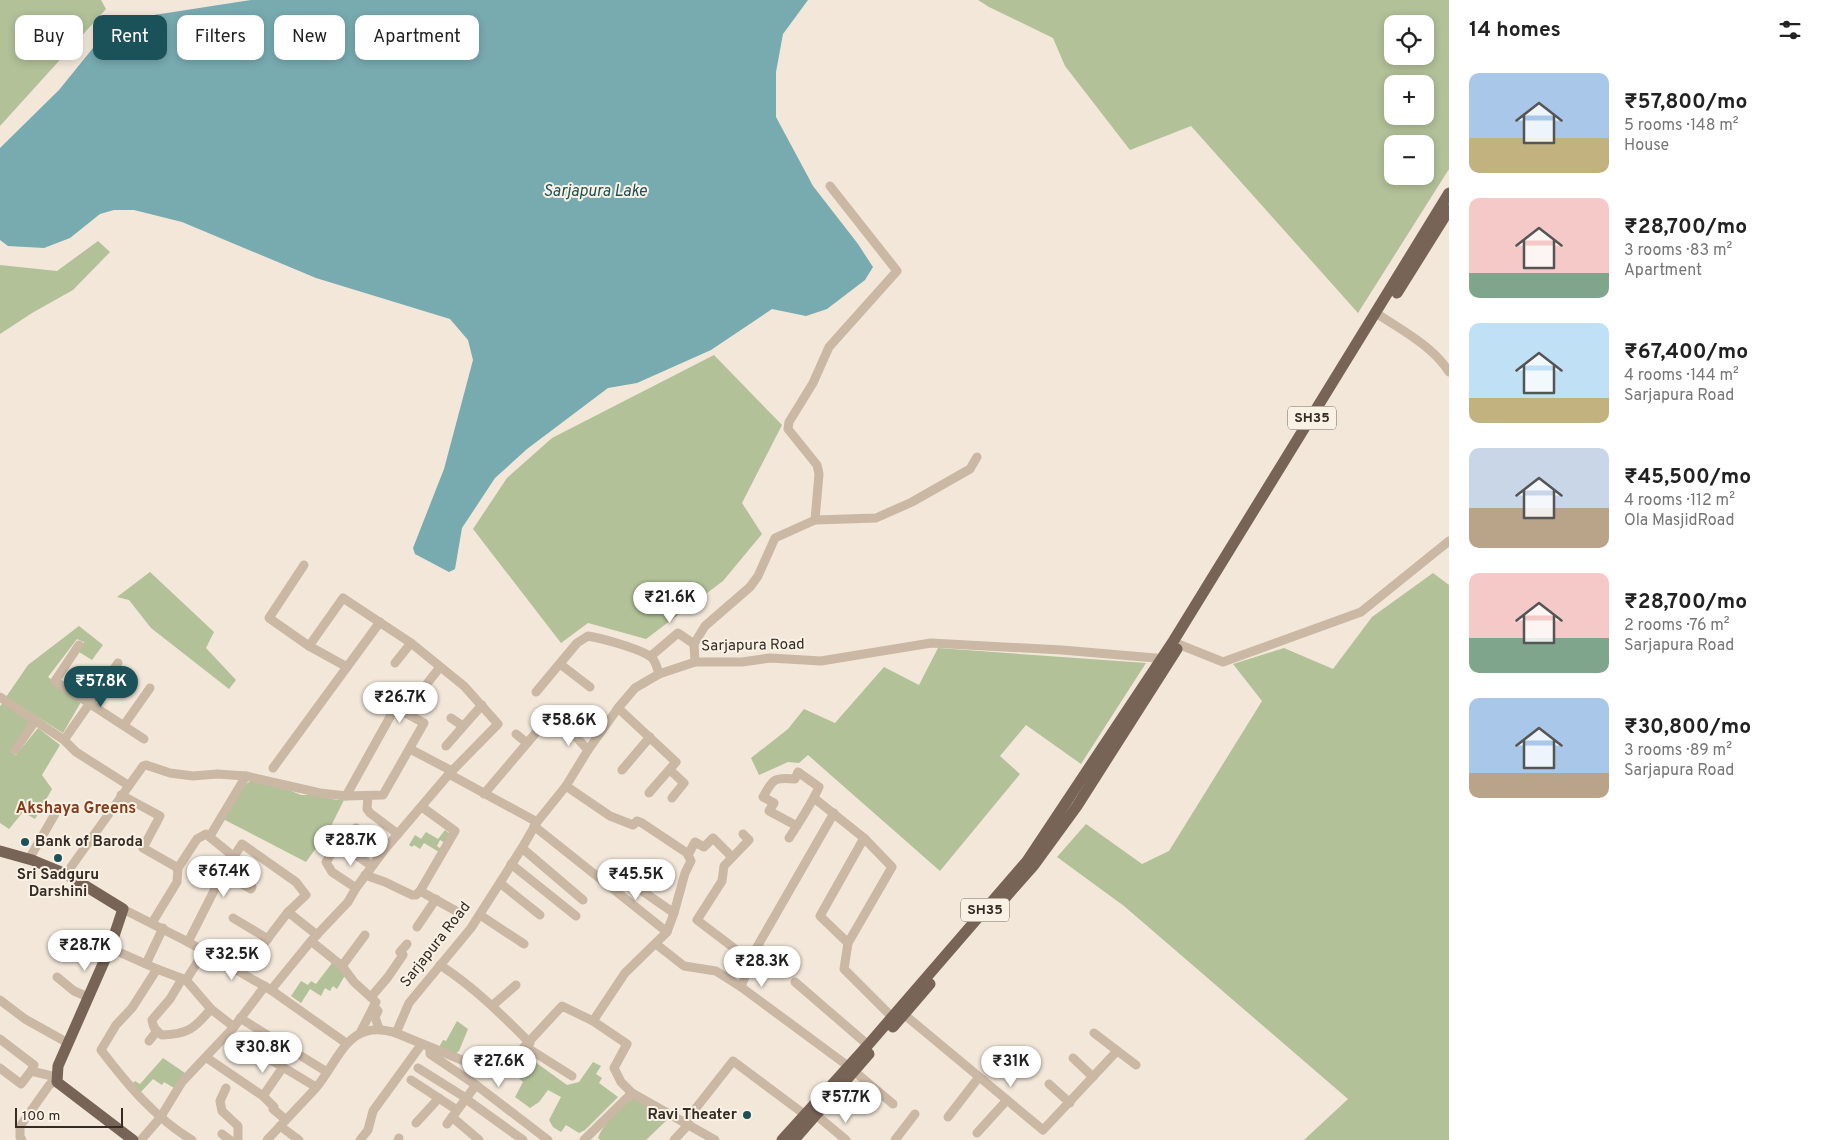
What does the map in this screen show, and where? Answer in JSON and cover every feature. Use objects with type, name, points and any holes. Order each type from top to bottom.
[{"type":"main road","name":"SH35","points":[[1380,315],[1449,193]]},
{"type":"main road","name":"SH35","points":[[782,1140],[804,1114],[851,1069],[1027,861],[1176,644],[1380,315],[1449,210]]},
{"type":"main road","points":[[0,851],[29,859],[66,874],[123,909],[110,948],[58,1066],[57,1080],[132,1140]]},
{"type":"main road","name":"SH35","points":[[794,1140],[816,1115],[868,1044],[898,1014]]},
{"type":"street","points":[[815,520],[818,465],[788,429],[789,422],[813,383],[829,347],[897,271],[830,186]]},
{"type":"street","points":[[1380,315],[1447,365]]},
{"type":"street","points":[[695,662],[694,644],[705,626],[750,587],[758,576],[775,538],[815,520],[876,518],[912,502],[970,469],[977,457]]},
{"type":"street","points":[[1176,644],[1223,662],[1361,612],[1449,541]]},
{"type":"street","points":[[304,565],[270,618],[309,646],[347,667]]},
{"type":"street","points":[[141,1140],[160,1118],[182,1082],[348,902],[385,849],[451,773],[498,724],[464,686],[411,643],[342,598],[309,646]]},
{"type":"street","points":[[273,768],[380,622]]},
{"type":"street","points":[[651,656],[678,633],[694,644]]},
{"type":"street","points":[[536,692],[577,643],[588,636],[601,638],[651,656],[657,665],[659,674]]},
{"type":"street","points":[[395,663],[411,643]]},
{"type":"street","name":"Sarjapura Road","points":[[396,1033],[409,1003],[471,928],[536,824],[566,786],[588,750],[618,708],[635,688],[659,674],[695,662],[742,662],[770,658],[821,661],[931,644],[1062,650],[1165,659]]},
{"type":"street","points":[[79,645],[55,680],[144,739]]},
{"type":"street","points":[[64,740],[118,663]]},
{"type":"street","points":[[560,664],[590,687]]},
{"type":"street","points":[[416,698],[440,667]]},
{"type":"street","points":[[124,725],[150,688]]},
{"type":"street","points":[[1,699],[36,720],[64,740],[76,752],[128,785]]},
{"type":"street","points":[[66,874],[128,785],[140,769],[146,766],[170,773],[193,776],[217,774],[246,776],[320,793],[346,796],[383,795],[424,723],[391,705],[346,796]]},
{"type":"street","points":[[446,746],[482,705]]},
{"type":"street","points":[[618,708],[676,762],[649,793]]},
{"type":"street","points":[[451,718],[463,726]]},
{"type":"street","points":[[15,750],[36,720]]},
{"type":"street","points":[[484,794],[545,722]]},
{"type":"street","points":[[567,728],[588,750]]},
{"type":"street","points":[[516,734],[527,743]]},
{"type":"street","points":[[622,770],[650,737]]},
{"type":"street","points":[[410,749],[536,824],[667,932]]},
{"type":"street","points":[[670,770],[684,783],[672,798]]},
{"type":"street","points":[[789,838],[797,826],[814,798],[819,787],[798,772],[794,779],[779,778],[772,782],[763,797],[774,803],[769,811],[797,826]]},
{"type":"street","points":[[210,836],[246,776]]},
{"type":"street","points":[[566,786],[610,816],[633,825],[637,821],[642,823],[688,855],[691,860],[685,873],[667,932],[625,973],[593,1021]]},
{"type":"street","points":[[121,795],[160,816],[143,848],[178,868]]},
{"type":"street","points":[[368,796],[367,809],[398,834]]},
{"type":"street","points":[[814,798],[864,838],[892,867],[848,943],[844,969],[1043,1130],[1117,1051]]},
{"type":"street","points":[[365,876],[385,882],[412,895],[416,895],[420,891],[455,832],[422,807]]},
{"type":"street","points":[[753,954],[834,813]]},
{"type":"street","points":[[29,859],[56,814]]},
{"type":"street","points":[[356,828],[385,849]]},
{"type":"street","points":[[152,923],[177,882],[178,868],[196,839],[206,834],[233,856]]},
{"type":"street","points":[[741,987],[751,961],[697,920],[722,881],[724,866],[749,840],[743,834]]},
{"type":"street","points":[[688,855],[695,842],[704,847],[713,838],[732,857]]},
{"type":"street","points":[[848,943],[820,916],[864,838]]},
{"type":"street","points":[[188,942],[223,874],[242,844],[296,882],[306,895],[288,912],[265,942],[233,918]]},
{"type":"street","points":[[344,848],[372,866]]},
{"type":"street","points":[[522,848],[583,900]]},
{"type":"street","points":[[331,854],[326,862],[329,870],[356,888]]},
{"type":"street","points":[[511,864],[576,916]]},
{"type":"street","points":[[612,870],[674,913]]},
{"type":"street","points":[[223,874],[250,889],[252,887]]},
{"type":"street","points":[[500,883],[540,915]]},
{"type":"street","points":[[420,891],[456,911]]},
{"type":"street","points":[[417,927],[436,899]]},
{"type":"street","points":[[123,909],[163,928],[268,988],[346,1043]]},
{"type":"street","points":[[288,912],[342,966],[372,1002],[378,1011],[375,1017],[379,1029]]},
{"type":"street","points":[[480,915],[524,944]]},
{"type":"street","points":[[146,964],[163,928]]},
{"type":"street","points":[[342,966],[365,935]]},
{"type":"street","points":[[360,1034],[372,1002],[403,955],[400,952],[407,944]]},
{"type":"street","points":[[656,944],[684,966],[716,971],[741,987],[851,1069],[894,1104]]},
{"type":"street","points":[[110,948],[184,979],[231,1030],[283,1067],[316,1087]]},
{"type":"street","points":[[204,952],[170,999],[152,1020],[152,1026],[162,1035],[178,1034],[197,1026],[211,1009]]},
{"type":"street","points":[[440,965],[462,979],[493,1006],[546,1062],[572,1076]]},
{"type":"street","points":[[157,969],[132,1008],[116,1025],[101,1050],[117,1071],[160,1118],[192,1140]]},
{"type":"street","points":[[56,977],[74,991],[88,997]]},
{"type":"street","points":[[795,982],[868,1044]]},
{"type":"street","points":[[493,1006],[516,985]]},
{"type":"street","points":[[0,1000],[25,1019],[68,1043]]},
{"type":"street","points":[[267,1140],[316,1087],[346,1043],[360,1034],[379,1029],[396,1033],[474,1065],[498,1065],[512,1060],[528,1045],[562,1006],[593,1021],[627,1044],[614,1068],[621,1082],[632,1093],[714,1140]]},
{"type":"street","points":[[240,1018],[327,1072]]},
{"type":"street","points":[[149,1041],[157,1031]]},
{"type":"street","points":[[1094,1033],[1136,1065]]},
{"type":"street","points":[[0,1039],[34,1065],[21,1084],[0,1068]]},
{"type":"street","points":[[426,1046],[430,1054],[476,1085],[546,1140]]},
{"type":"street","points":[[360,1140],[368,1130],[373,1111],[426,1046]]},
{"type":"street","points":[[206,1058],[263,1096],[274,1107],[273,1109],[282,1123],[299,1140]]},
{"type":"street","points":[[1073,1058],[1094,1077]]},
{"type":"street","points":[[674,1140],[733,1061],[804,1114]]},
{"type":"street","points":[[263,1096],[283,1067]]},
{"type":"street","points":[[418,1068],[466,1099],[523,1140]]},
{"type":"street","points":[[31,1071],[57,1080]]},
{"type":"street","points":[[948,1117],[979,1077]]},
{"type":"street","points":[[22,1140],[20,1138],[20,1127],[50,1084],[57,1080]]},
{"type":"street","points":[[411,1080],[439,1098],[452,1117],[479,1140]]},
{"type":"street","points":[[1049,1084],[1070,1103]]},
{"type":"street","points":[[452,1117],[476,1085]]},
{"type":"street","points":[[226,1088],[220,1101],[222,1111],[238,1126],[238,1140]]},
{"type":"street","points":[[584,1140],[632,1093]]},
{"type":"street","points":[[416,1123],[439,1098]]},
{"type":"street","points":[[977,1133],[1007,1100]]},
{"type":"street","points":[[895,1140],[915,1114]]},
{"type":"street","points":[[816,1115],[846,1140]]},
{"type":"street","points":[[222,1134],[230,1140]]},
{"type":"green space","points":[[0,0],[101,0],[106,9],[101,15],[93,15],[93,23],[83,34],[83,15],[15,15],[15,60],[60,60],[0,126]]},
{"type":"green space","points":[[978,0],[1449,0],[1449,169],[1358,313],[1191,126],[1130,150],[1065,66],[1053,38]]},
{"type":"green space","points":[[98,241],[110,252],[73,290],[0,334],[0,265],[57,271]]},
{"type":"green space","points":[[714,355],[782,425],[742,503],[762,534],[723,581],[646,639],[588,623],[561,643],[473,529],[507,478],[552,438]]},
{"type":"green space","points":[[150,572],[214,632],[206,648],[236,680],[229,689],[151,628],[129,600],[117,597]]},
{"type":"green space","points":[[1433,573],[1449,585],[1449,1140],[1304,1140],[1348,1099],[1124,906],[1057,857],[1086,824],[1142,864],[1169,851],[1262,701],[1233,664],[1284,648],[1333,669],[1372,617]]},
{"type":"green space","points":[[79,626],[103,645],[92,660],[79,652],[84,642],[77,639],[48,677],[81,702],[63,733],[6,697],[28,665]]},
{"type":"green space","points":[[938,648],[1146,663],[1081,764],[1026,725],[1000,756],[1020,774],[940,871],[808,755],[799,763],[788,762],[759,775],[751,758],[788,729],[804,709],[835,723],[884,667],[919,685]]},
{"type":"green space","points":[[3,703],[30,721],[11,752],[16,755],[38,728],[60,745],[42,775],[52,789],[35,819],[23,812],[9,829],[0,823],[0,706]]},
{"type":"green space","points":[[251,781],[284,788],[301,795],[314,795],[337,800],[345,798],[329,830],[306,862],[223,819],[247,783]]},
{"type":"green space","points":[[445,830],[450,834],[445,843],[440,840],[437,846],[441,849],[439,852],[424,843],[420,849],[414,845],[412,847],[409,845],[415,835],[421,839],[426,832],[438,839]]},
{"type":"green space","points":[[332,963],[343,970],[347,978],[344,977],[337,989],[333,986],[330,991],[325,988],[321,996],[310,989],[301,1003],[291,996],[301,981],[308,985],[311,981],[316,984]]},
{"type":"green space","points":[[457,1021],[468,1029],[459,1051],[453,1055],[438,1049],[443,1040],[446,1041]]},
{"type":"green space","points":[[524,1054],[567,1085],[579,1082],[593,1062],[601,1066],[596,1074],[602,1078],[599,1083],[618,1097],[585,1130],[579,1133],[566,1125],[561,1132],[553,1127],[549,1120],[561,1097],[548,1090],[539,1102],[530,1108],[515,1097],[523,1082],[509,1068]]},
{"type":"green space","points":[[163,1058],[185,1073],[174,1088],[164,1082],[162,1085],[153,1079],[139,1094],[132,1084],[135,1081],[140,1084]]},
{"type":"green space","points":[[634,1098],[669,1118],[646,1140],[600,1140],[598,1138],[600,1133],[608,1121],[618,1110]]},
{"type":"water","name":"Sarjapura Lake","points":[[251,0],[808,0],[783,34],[776,72],[776,117],[813,186],[858,244],[873,267],[865,280],[827,309],[806,316],[772,309],[711,350],[637,383],[608,388],[527,449],[495,478],[462,528],[455,569],[449,572],[415,554],[413,548],[444,469],[473,360],[468,340],[450,319],[316,278],[182,222],[134,210],[114,210],[100,214],[70,238],[44,248],[8,246],[0,240],[0,148],[59,90],[93,48],[93,60],[167,60],[167,15],[154,15]]},
{"type":"place","name":"Bank of Baroda","points":[[25,842]]},
{"type":"place","name":"Sri Sadguru Darshini","points":[[58,858]]},
{"type":"place","name":"Ravi Theater","points":[[747,1115]]},
{"type":"district","name":"Akshaya Greens","points":[[76,809]]}]
